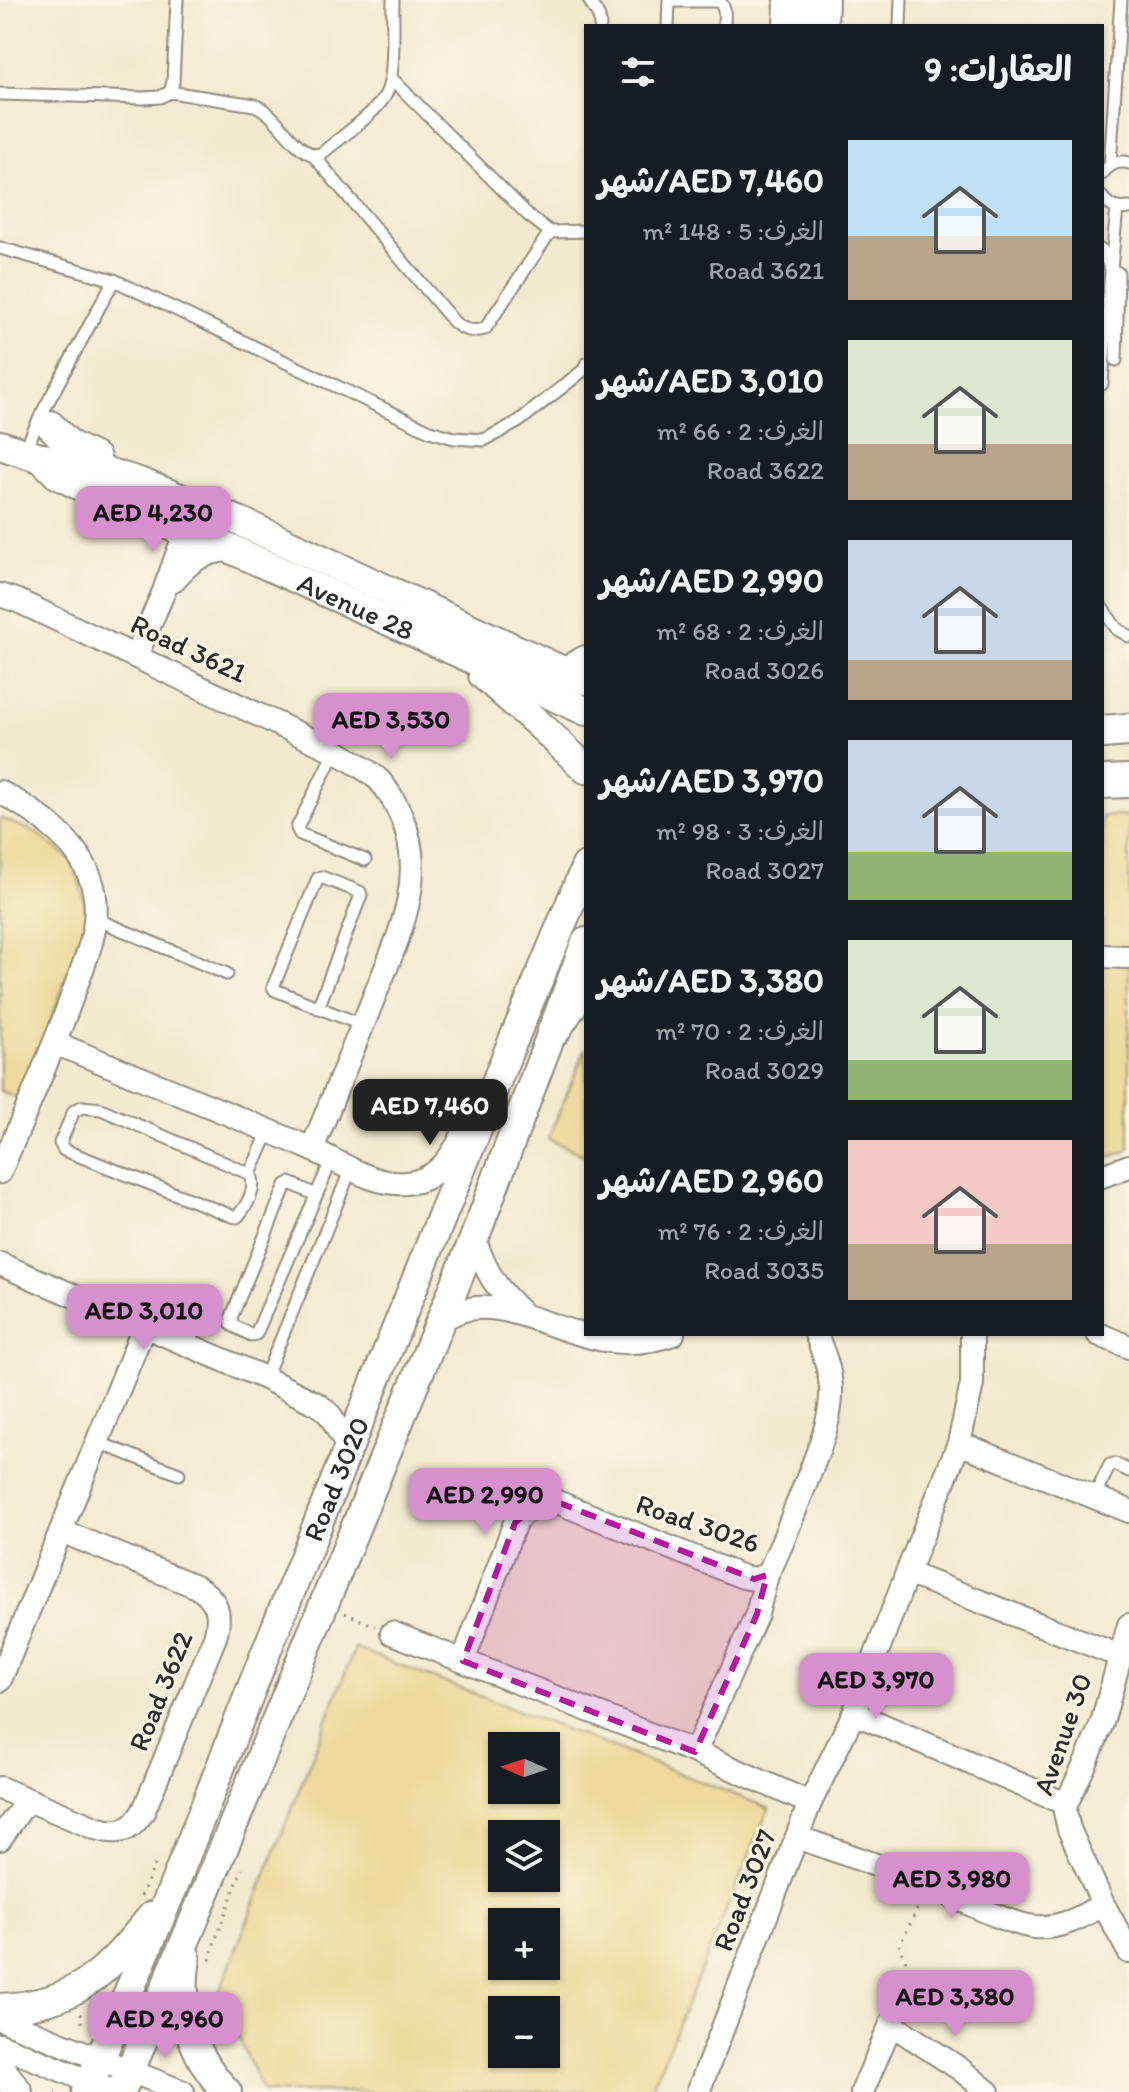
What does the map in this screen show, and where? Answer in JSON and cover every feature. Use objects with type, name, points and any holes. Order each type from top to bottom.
[{"type":"main road","points":[[790,24],[791,0]]},
{"type":"main road","points":[[821,24],[822,0]]},
{"type":"main road","points":[[1104,732],[1129,730]]},
{"type":"main road","points":[[1104,782],[1129,781]]},
{"type":"main road","points":[[554,1030],[584,984]]},
{"type":"street","points":[[50,425],[70,445],[139,482]]},
{"type":"street","name":"Avenue 28","points":[[25,453],[71,461],[139,482],[239,521],[580,672]]},
{"type":"street","name":"Avenue 28","points":[[25,453],[70,481],[136,508],[185,533],[231,549],[584,710]]},
{"type":"street","points":[[136,656],[185,533],[239,521]]},
{"type":"street","points":[[164,591],[196,558],[231,549]]},
{"type":"street","name":"Road 3621","points":[[0,595],[335,751],[380,781],[397,806],[408,831],[413,863],[410,897],[399,935],[362,1025],[332,1159]]},
{"type":"street","points":[[461,656],[584,767]]},
{"type":"street","points":[[0,792],[35,813],[69,843],[89,874],[95,892],[96,919],[91,943],[55,1043],[0,1172]]},
{"type":"street","name":"Road 3020","points":[[107,2081],[172,1890],[348,1448],[584,871]]},
{"type":"street","name":"Road 3020","points":[[107,2081],[192,1925],[474,1239],[584,948]]},
{"type":"street","points":[[1104,956],[1129,957]]},
{"type":"street","points":[[55,1043],[381,1180],[405,1183],[428,1178],[446,1164],[507,1055]]},
{"type":"street","points":[[1104,1175],[1129,1166]]},
{"type":"street","points":[[474,1239],[496,1287],[522,1313]]},
{"type":"street","points":[[0,1264],[307,1398],[330,1415],[348,1448]]},
{"type":"street","points":[[440,1321],[472,1308],[522,1313],[584,1335]]},
{"type":"street","points":[[0,1680],[144,1327]]},
{"type":"street","points":[[586,1336],[618,1343],[642,1342],[665,1336]]},
{"type":"street","name":"Road 3026","points":[[463,1661],[515,1523],[524,1510],[536,1504],[557,1502],[743,1577],[754,1579],[767,1575],[815,1459],[829,1412],[829,1366],[817,1336]]},
{"type":"street","name":"Road 3027","points":[[698,2092],[810,1803],[854,1713],[959,1443],[972,1384],[972,1336]]},
{"type":"street","points":[[1103,1336],[1129,1347]]},
{"type":"street","points":[[959,1443],[1129,1511]]},
{"type":"street","name":"Road 3622","points":[[0,1788],[109,1832],[124,1831],[136,1822],[144,1810],[219,1622],[217,1606],[208,1593],[61,1531]]},
{"type":"street","points":[[907,1573],[1120,1656]]},
{"type":"street","points":[[695,1752],[757,1614],[767,1575]]},
{"type":"street","name":"Avenue 30","points":[[1129,1625],[1095,1742],[1065,1812],[1069,1829],[1103,1904],[1129,1952]]},
{"type":"street","points":[[392,1633],[695,1752],[810,1803]]},
{"type":"street","points":[[854,1713],[1066,1804]]},
{"type":"street","points":[[0,1839],[27,1800]]},
{"type":"street","points":[[797,1837],[1033,1927],[1058,1926],[1081,1918],[1103,1904]]},
{"type":"street","points":[[0,2008],[28,2007],[54,2000],[99,1974],[117,1958],[172,1890]]},
{"type":"street","points":[[192,1925],[183,1975],[184,2008],[190,2035],[203,2063],[227,2092]]},
{"type":"street","points":[[862,2092],[914,1979]]},
{"type":"street","points":[[0,2019],[107,2081]]},
{"type":"street","points":[[891,2024],[960,2069],[988,2092]]},
{"type":"street","points":[[0,2045],[107,2081],[183,2092]]},
{"type":"street","points":[[0,2068],[18,2092]]},
{"type":"lane","points":[[170,92],[177,0]]},
{"type":"lane","points":[[313,155],[321,154],[378,106],[386,94],[391,78],[393,0]]},
{"type":"lane","points":[[589,0],[600,24]]},
{"type":"lane","points":[[668,24],[669,0],[722,2],[724,24]]},
{"type":"lane","points":[[900,24],[901,0]]},
{"type":"lane","points":[[1106,170],[1120,0]]},
{"type":"lane","points":[[391,78],[528,215],[550,232],[584,231]]},
{"type":"lane","points":[[0,94],[143,98],[160,97],[170,92],[255,105],[266,110],[304,151],[313,155],[454,322],[467,330],[485,329],[550,232]]},
{"type":"lane","points":[[1106,170],[1117,163],[1129,163]]},
{"type":"lane","points":[[1104,199],[1123,208],[1111,269],[1104,358]]},
{"type":"lane","points":[[0,248],[114,280],[430,431],[454,438],[484,440],[518,422],[584,370]]},
{"type":"lane","points":[[1104,254],[1111,269],[1118,273],[1116,360]]},
{"type":"lane","points":[[25,453],[42,413],[114,280]]},
{"type":"lane","points":[[25,453],[50,425],[59,384]]},
{"type":"lane","points":[[1104,611],[1117,629],[1129,636]]},
{"type":"lane","points":[[335,751],[297,828],[298,832],[365,860]]},
{"type":"lane","points":[[318,1008],[361,898],[360,892],[321,877],[273,987],[275,990],[318,1008],[362,1025]]},
{"type":"lane","points":[[96,919],[227,974]]},
{"type":"lane","points":[[92,1107],[250,1174],[254,1187],[237,1217],[64,1150],[60,1143],[74,1111],[92,1107]]},
{"type":"lane","points":[[250,1174],[269,1131]]},
{"type":"lane","points":[[316,1195],[290,1183],[286,1185],[231,1318],[232,1325],[251,1335],[256,1334],[332,1159]]},
{"type":"lane","points":[[265,1378],[332,1159]]},
{"type":"lane","points":[[97,1442],[179,1474]]},
{"type":"lane","points":[[1094,1497],[1110,1465],[1115,1464],[1129,1471]]},
{"type":"path","points":[[324,1603],[392,1633]]},
{"type":"path","points":[[207,1971],[246,1859]]},
{"type":"path","points":[[914,1979],[899,1947],[928,1885]]},
{"type":"highlighted area","points":[[557,1502],[754,1579],[767,1575],[757,1614],[695,1752],[463,1661],[515,1523],[536,1504]]},
{"type":"sand","points":[[1104,816],[1129,816],[1129,1150],[1104,1159]]},
{"type":"sand","points":[[0,818],[35,832],[74,862],[88,915],[23,1100],[0,1091]]},
{"type":"sand","points":[[584,1053],[584,1155],[548,1139]]},
{"type":"sand","points":[[355,1648],[769,1808],[650,2092],[263,2092],[219,1993]]}]
